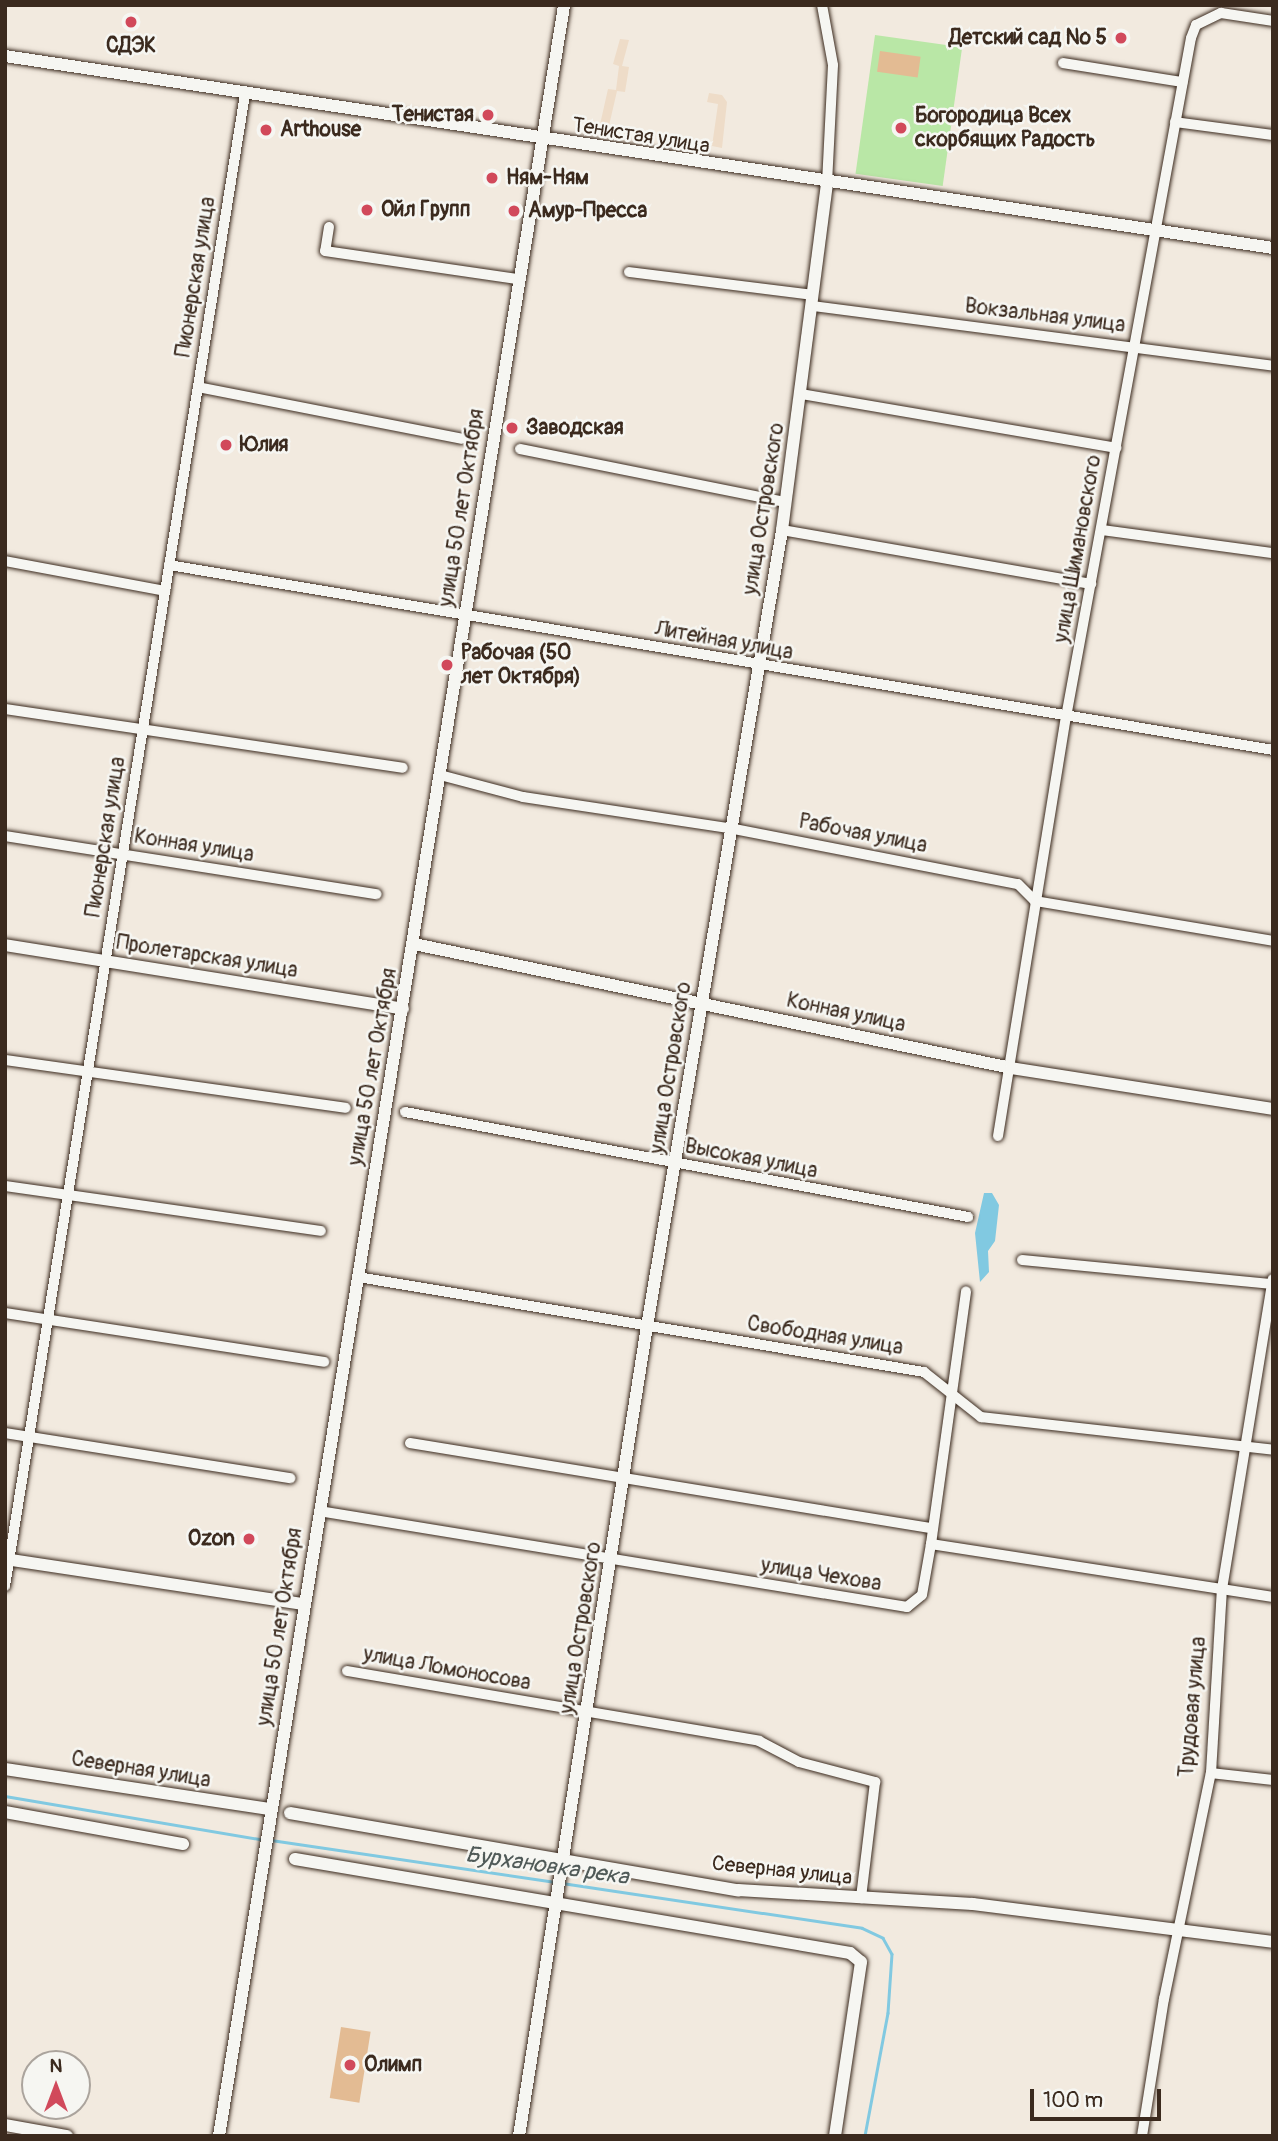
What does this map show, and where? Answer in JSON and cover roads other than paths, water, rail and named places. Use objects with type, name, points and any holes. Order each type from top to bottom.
[{"type":"street","name":"улица 50 лет Октября","points":[[219,2136],[303,1604],[414,944],[539,140],[564,5]]},
{"type":"street","name":"улица Островского","points":[[519,2136],[612,1562],[647,1326],[786,502],[827,185],[833,65],[822,5]]},
{"type":"street","name":"улица Шимановского","points":[[998,1136],[1066,717],[1191,38],[1196,25],[1220,13],[1273,21]]},
{"type":"street","name":"Тенистая улица","points":[[5,56],[827,185],[1273,248]]},
{"type":"street","points":[[1063,63],[1182,82]]},
{"type":"street","name":"Пионерская улица","points":[[5,1586],[7,1559],[29,1437],[245,94]]},
{"type":"street","points":[[1175,122],[1273,135]]},
{"type":"street","points":[[329,227],[325,251],[517,279]]},
{"type":"street","name":"Вокзальная улица","points":[[629,272],[1273,366]]},
{"type":"street","points":[[198,387],[462,439]]},
{"type":"street","points":[[801,394],[1116,448]]},
{"type":"street","points":[[520,449],[786,502]]},
{"type":"street","points":[[782,530],[1091,584]]},
{"type":"street","points":[[1102,530],[1273,553]]},
{"type":"street","points":[[5,561],[165,591]]},
{"type":"street","name":"Литейная улица","points":[[169,565],[465,614],[758,667],[1273,750]]},
{"type":"street","points":[[5,709],[142,732],[402,768]]},
{"type":"street","name":"Рабочая улица","points":[[440,775],[523,797],[729,828],[1018,884],[1035,901],[1273,941]]},
{"type":"street","name":"Конная улица","points":[[5,836],[377,894]]},
{"type":"street","name":"Конная улица","points":[[414,944],[1011,1068],[1273,1109]]},
{"type":"street","name":"Пролетарская улица","points":[[5,945],[403,1009]]},
{"type":"street","points":[[5,1060],[346,1108]]},
{"type":"street","name":"Высокая улица","points":[[405,1112],[968,1217]]},
{"type":"street","points":[[5,1186],[321,1231]]},
{"type":"street","points":[[1021,1260],[1272,1283]]},
{"type":"street","name":"Свободная улица","points":[[358,1277],[924,1372],[981,1417],[1273,1450]]},
{"type":"street","name":"Трудовая улица","points":[[1142,2136],[1177,1930],[1211,1773],[1222,1589],[1272,1283]]},
{"type":"street","name":"улица Чехова","points":[[319,1511],[612,1562],[907,1607],[922,1595],[932,1544],[930,1528],[966,1291]]},
{"type":"street","points":[[5,1313],[324,1362]]},
{"type":"street","points":[[5,1433],[290,1478]]},
{"type":"street","points":[[410,1443],[930,1528]]},
{"type":"street","points":[[932,1544],[1273,1597]]},
{"type":"street","points":[[7,1559],[303,1604]]},
{"type":"street","name":"улица Ломоносова","points":[[347,1671],[760,1741],[799,1762],[875,1782],[861,1898]]},
{"type":"street","name":"Северная улица","points":[[5,1769],[271,1809]]},
{"type":"street","points":[[1211,1773],[1273,1780]]},
{"type":"street","points":[[5,1812],[183,1844]]},
{"type":"street","name":"Северная улица","points":[[290,1813],[738,1890],[973,1904],[1273,1942]]},
{"type":"street","points":[[295,1859],[543,1897],[557,1903],[850,1953],[861,1962],[835,2136]]},
{"type":"street","points":[[5,2125],[67,2136]]},
{"type":"water","points":[[984,1193],[992,1193],[999,1205],[995,1241],[988,1251],[989,1272],[980,1282],[975,1233]]},
{"type":"waterway","name":"Бурхановка река","points":[[5,1796],[264,1840]]},
{"type":"waterway","name":"Бурхановка река","points":[[271,1840],[555,1882]]},
{"type":"waterway","name":"Бурхановка река","points":[[562,1883],[862,1928],[883,1938],[892,1954],[888,2013],[865,2136]]},
{"type":"place","name":"СДЭК","points":[[131,22]]},
{"type":"place","name":"Детский сад № 5","points":[[1121,38]]},
{"type":"place","name":"Тенистая","points":[[488,115]]},
{"type":"place","name":"Богородица Всех скорбящих Радость","points":[[901,128]]},
{"type":"place","name":"Arthouse","points":[[266,130]]},
{"type":"place","name":"Ням-Ням","points":[[492,178]]},
{"type":"place","name":"Ойл Групп","points":[[367,210]]},
{"type":"place","name":"Амур-Пресса","points":[[514,211]]},
{"type":"place","name":"Заводская","points":[[512,428]]},
{"type":"place","name":"Юлия","points":[[226,445]]},
{"type":"place","name":"Рабочая (50 лет Октября)","points":[[447,665]]},
{"type":"place","name":"Ozon","points":[[249,1539]]},
{"type":"place","name":"Олимп","points":[[350,2065]]}]
